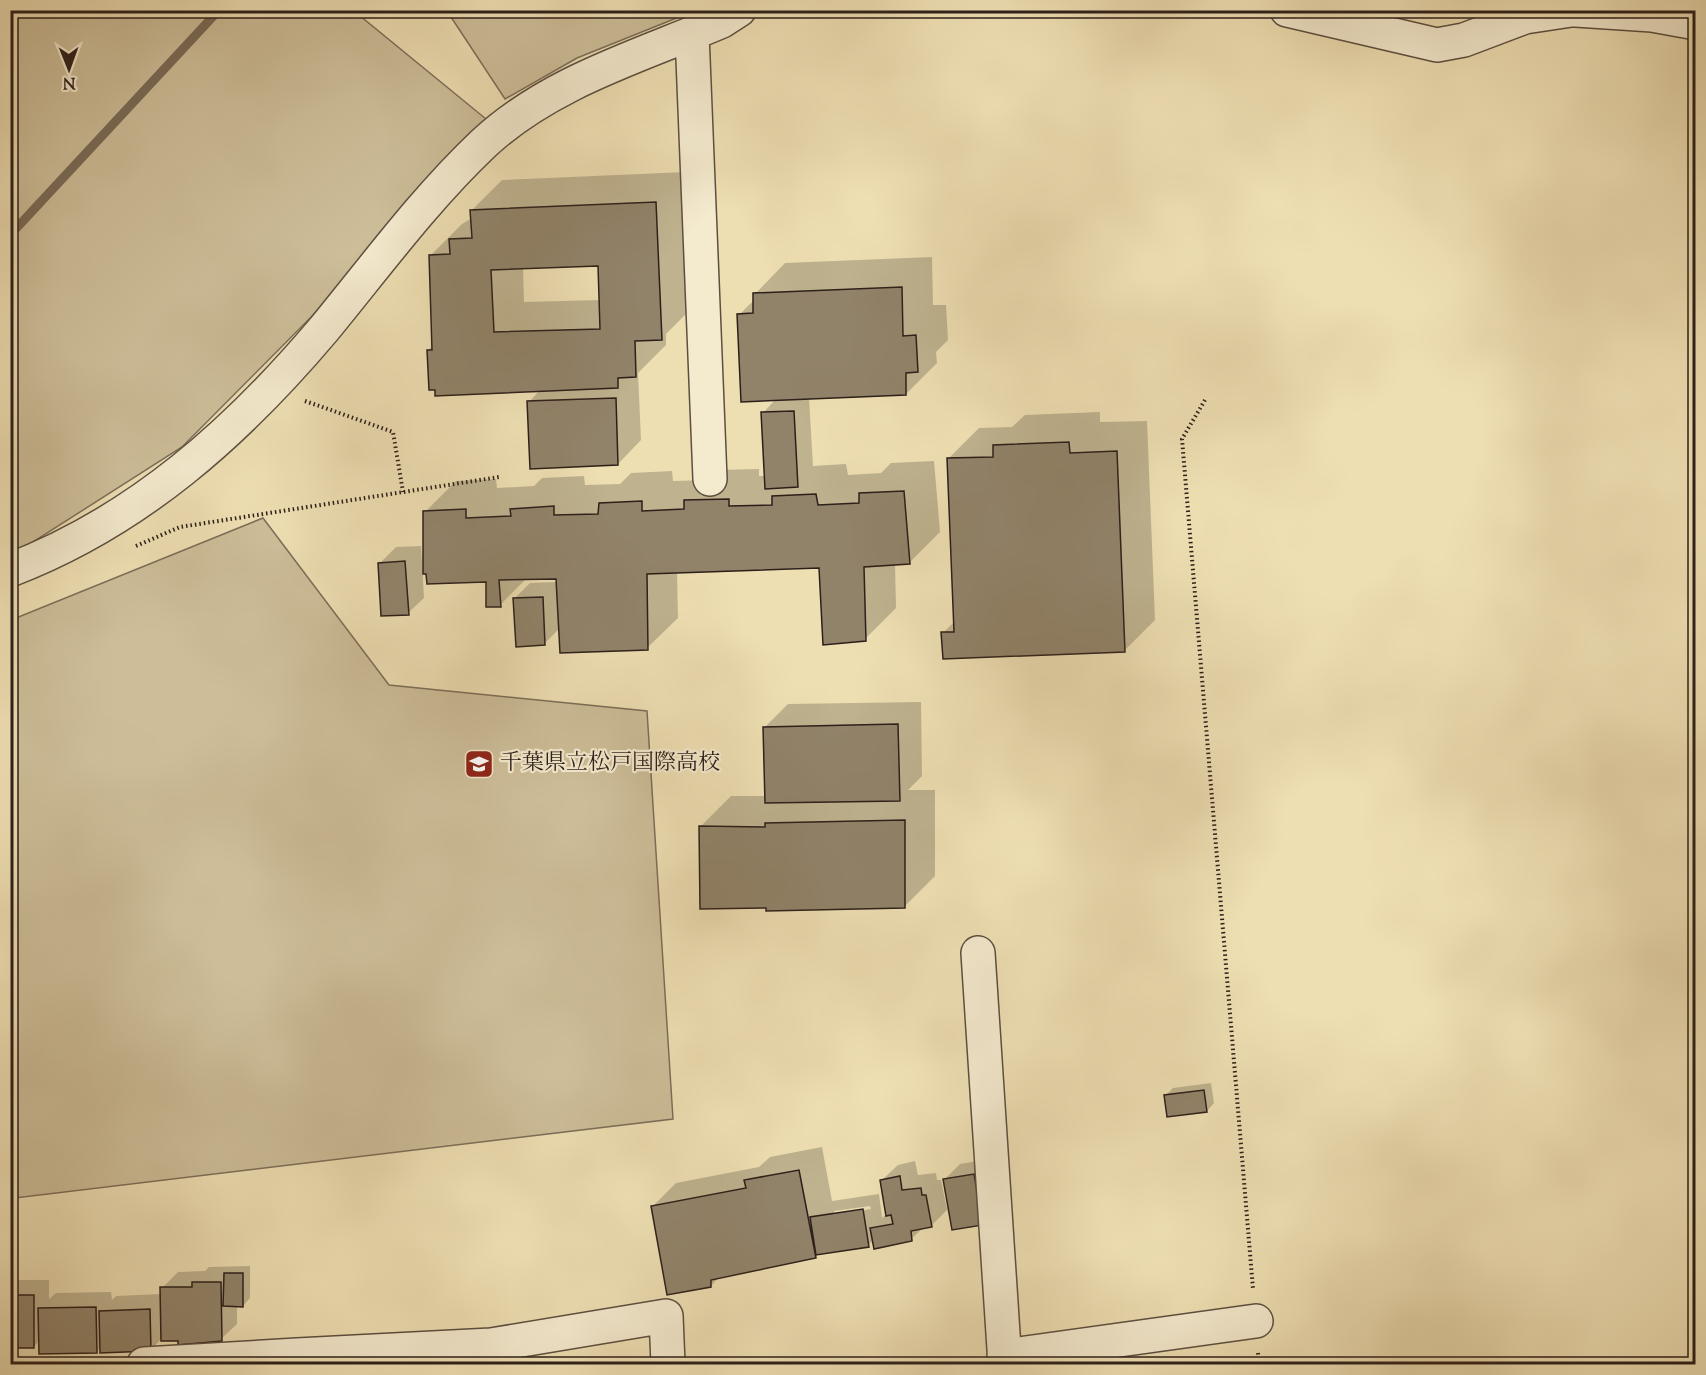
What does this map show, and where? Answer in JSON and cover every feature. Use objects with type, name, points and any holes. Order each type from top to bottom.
[{"type":"street","points":[[10,570],[47,555],[130,509],[189,467],[270,388],[401,234],[483,144],[548,96],[577,81],[692,34],[739,10]]},
{"type":"street","points":[[1287,10],[1437,45],[1464,40],[1525,17],[1571,10]]},
{"type":"street","points":[[1576,10],[1652,15],[1695,23]]},
{"type":"street","points":[[692,34],[710,479]]},
{"type":"street","points":[[978,953],[1004,1360],[1256,1321]]},
{"type":"street","points":[[144,1365],[491,1355],[666,1316],[668,1365]]},
{"type":"path","points":[[270,388],[393,432],[403,492]]},
{"type":"path","points":[[1205,400],[1182,439],[1259,1365]]},
{"type":"path","points":[[128,549],[180,527],[499,477]]},
{"type":"shaded area","points":[[11,11],[354,11],[486,119],[323,305],[182,447],[11,556]]},
{"type":"shaded area","points":[[447,11],[694,11],[577,58],[505,99]]},
{"type":"shaded area","points":[[263,518],[389,685],[647,711],[673,1119],[15,1198],[10,1126],[11,620]]},
{"type":"building","points":[[656,202],[662,340],[635,341],[636,377],[618,378],[618,388],[435,396],[435,390],[429,390],[427,350],[432,350],[429,255],[450,254],[449,239],[472,238],[470,210]],"holes":[[[598,266],[600,329],[494,332],[491,270]]]},
{"type":"building","points":[[902,287],[903,336],[916,335],[918,372],[906,373],[906,395],[741,402],[737,314],[753,313],[753,293]]},
{"type":"building","points":[[616,398],[618,465],[530,469],[527,401]]},
{"type":"building","points":[[794,411],[798,487],[765,489],[761,412]]},
{"type":"building","points":[[1069,442],[1070,453],[1117,451],[1125,652],[943,659],[941,632],[954,632],[947,458],[993,457],[993,445]]},
{"type":"building","points":[[904,491],[910,564],[864,567],[866,641],[823,645],[819,568],[647,574],[648,650],[560,653],[556,579],[499,580],[501,607],[486,607],[486,582],[427,584],[426,574],[423,574],[423,511],[466,509],[466,518],[511,516],[510,509],[554,506],[554,515],[598,514],[599,503],[642,501],[642,511],[684,509],[684,500],[729,499],[729,506],[772,505],[772,496],[816,494],[818,505],[859,503],[859,493]]},
{"type":"building","points":[[405,561],[409,615],[381,616],[378,563]]},
{"type":"building","points":[[543,597],[545,645],[516,647],[513,598]]},
{"type":"building","points":[[898,724],[900,801],[765,803],[763,727]]},
{"type":"building","points":[[905,820],[905,908],[766,911],[766,908],[700,909],[699,826],[765,827],[765,823]]},
{"type":"building","points":[[1204,1090],[1207,1112],[1167,1117],[1164,1095]]},
{"type":"building","points":[[799,1170],[816,1258],[711,1280],[711,1287],[667,1295],[651,1206],[746,1188],[744,1180]]},
{"type":"building","points":[[974,1174],[983,1225],[952,1230],[943,1179]]},
{"type":"building","points":[[900,1176],[902,1190],[921,1188],[922,1195],[926,1195],[932,1227],[911,1231],[912,1241],[874,1249],[870,1228],[893,1224],[891,1215],[886,1216],[880,1180]]},
{"type":"building","points":[[863,1209],[869,1247],[816,1255],[810,1217]]},
{"type":"building","points":[[224,1273],[243,1273],[243,1307],[223,1306]]},
{"type":"building","points":[[192,1282],[221,1282],[222,1341],[178,1345],[178,1341],[161,1341],[160,1287],[192,1287]]},
{"type":"building","points":[[10,1295],[34,1295],[34,1348],[10,1348]]},
{"type":"building","points":[[96,1307],[97,1353],[39,1354],[38,1308]]},
{"type":"building","points":[[150,1309],[151,1351],[100,1353],[99,1311]]},
{"type":"waterway","points":[[10,235],[219,10]]},
{"type":"place","name":"千葉県立松戸国際高校","points":[[479,764]]}]
